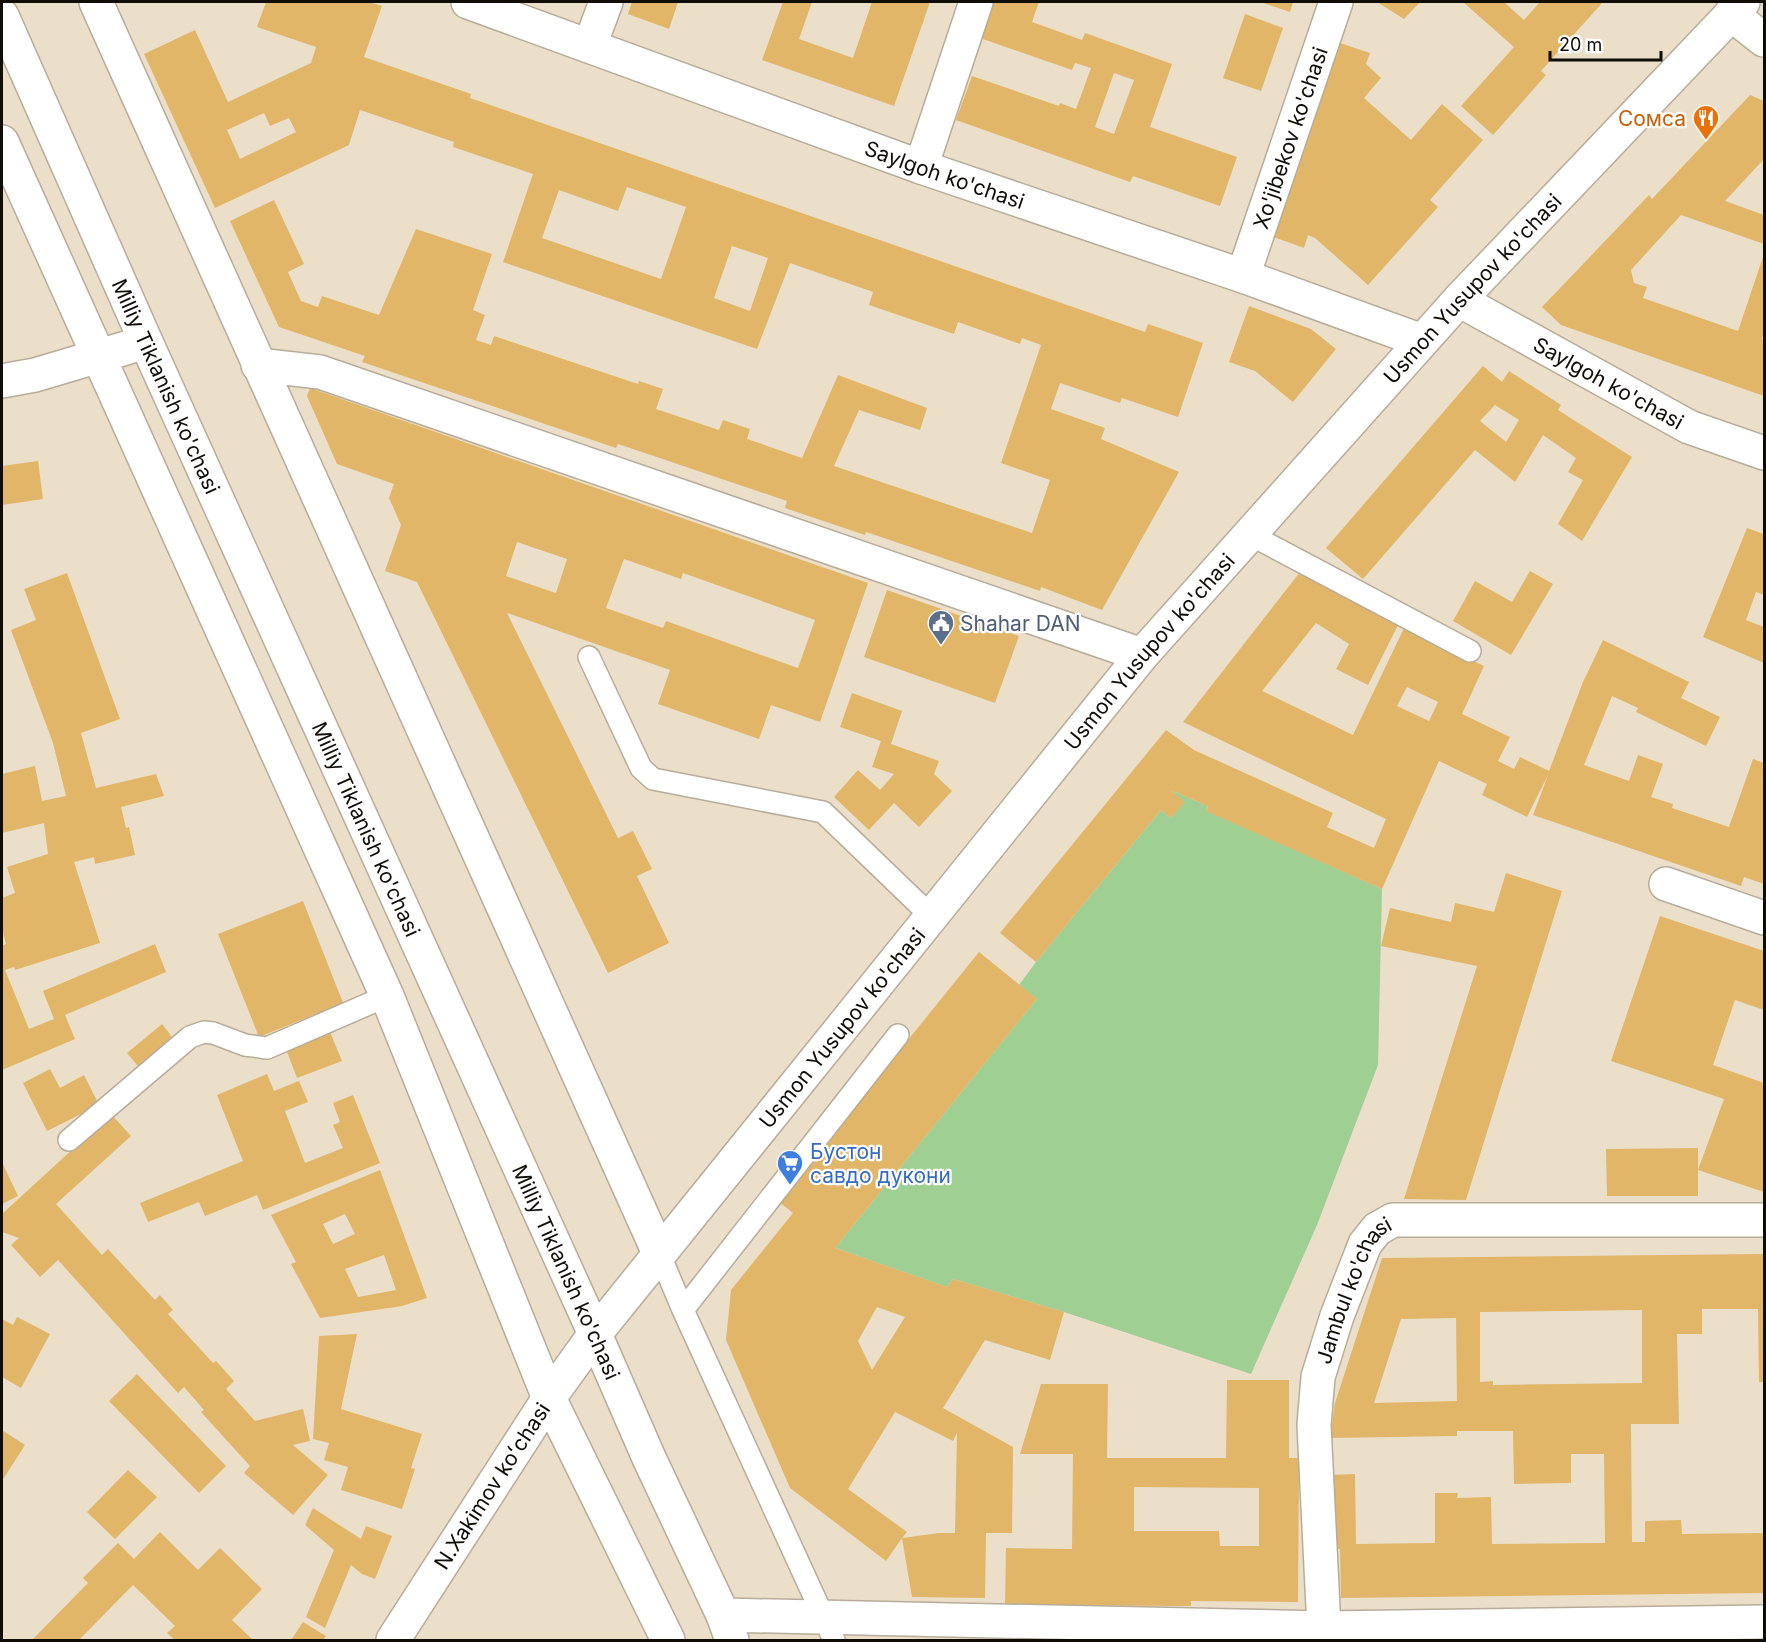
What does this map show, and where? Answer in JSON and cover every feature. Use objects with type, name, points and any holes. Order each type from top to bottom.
[{"type":"street","points":[[96,2],[659,1253]]},
{"type":"street","name":"Saylgoh ko'chasi","points":[[468,2],[921,166],[1243,276],[1422,341]]},
{"type":"street","points":[[590,45],[606,2]]},
{"type":"street","points":[[921,166],[976,2]]},
{"type":"street","name":"Xo'jibekov ko'chasi","points":[[1243,276],[1336,2]]},
{"type":"street","points":[[1737,8],[1764,40]]},
{"type":"street","name":"Usmon Yusupov ko'chasi","points":[[595,1334],[1142,655],[1422,341],[1737,8]]},
{"type":"street","name":"Milliy Tiklanish ko'chasi","points":[[2,16],[146,342],[727,1628]]},
{"type":"street","points":[[2,142],[387,996],[549,1398],[668,1641]]},
{"type":"street","name":"Saylgoh ko'chasi","points":[[1460,300],[1689,427],[1764,453]]},
{"type":"street","points":[[2,381],[35,375],[146,342]]},
{"type":"street","points":[[258,365],[320,372],[1142,655]]},
{"type":"street","points":[[1666,884],[1764,918]]},
{"type":"street","name":"Jambul ko'chasi","points":[[1324,1628],[1314,1425],[1318,1377],[1337,1316],[1361,1254],[1365,1244],[1377,1229],[1393,1220],[1764,1220]]},
{"type":"street","name":"N.Xakimov koʻchasi","points":[[393,1641],[549,1398],[595,1334]]},
{"type":"street","points":[[727,1628],[828,1630],[1324,1628],[1764,1622]]},
{"type":"lane","points":[[1249,534],[1470,651]]},
{"type":"lane","points":[[589,657],[641,768],[647,775],[664,782],[823,812],[931,916]]},
{"type":"lane","points":[[69,1140],[190,1037],[204,1032],[213,1033],[245,1046],[267,1048],[387,996]]},
{"type":"lane","points":[[683,1310],[898,1035]]},
{"type":"lane","points":[[659,1253],[828,1630]]},
{"type":"green space","points":[[1170,790],[1208,806],[1206,810],[1382,889],[1378,1065],[1317,1225],[1251,1374],[1064,1312],[953,1279],[947,1287],[835,1248],[1037,999],[1019,985],[1036,962],[1161,810],[1171,818],[1184,802]]},
{"type":"building","points":[[266,2],[369,2],[382,6],[364,57],[471,94],[470,98],[1145,332],[1148,324],[1203,343],[1178,417],[1122,398],[1120,403],[1060,383],[1051,409],[1105,428],[1101,439],[1179,472],[1102,610],[1041,587],[1040,591],[866,532],[865,535],[785,508],[787,501],[618,444],[616,448],[362,362],[365,356],[279,327],[230,221],[274,200],[304,264],[288,272],[301,301],[318,307],[322,296],[379,315],[416,229],[492,254],[473,310],[485,315],[476,340],[491,345],[494,336],[638,384],[639,381],[663,389],[656,409],[719,430],[723,420],[750,429],[747,439],[802,458],[838,375],[927,408],[920,430],[859,410],[834,466],[1032,533],[1050,480],[1001,463],[1041,345],[1022,338],[1020,344],[958,322],[954,334],[869,305],[873,292],[790,263],[757,349],[503,262],[533,174],[453,147],[454,142],[360,110],[349,145],[215,208],[144,54],[195,30],[228,102],[311,63],[316,47],[257,27]],"holes":[[[264,113],[270,126],[289,118],[296,132],[240,159],[227,130]],[[627,187],[686,207],[661,279],[542,238],[559,190],[618,211]],[[732,246],[768,258],[750,311],[714,298]]]},
{"type":"building","points":[[632,2],[678,2],[669,29],[628,14]]},
{"type":"building","points":[[783,2],[812,2],[799,39],[853,58],[872,2],[930,2],[894,106],[762,60]]},
{"type":"building","points":[[993,2],[1039,2],[1032,22],[1082,40],[1085,33],[1172,64],[1150,127],[1237,157],[1220,206],[1133,176],[1130,182],[956,120],[972,76],[1059,106],[1060,103],[1076,109],[1091,68],[1075,63],[1072,70],[980,38]],"holes":[[[1114,73],[1134,80],[1114,134],[1095,127]]]},
{"type":"building","points":[[1260,2],[1293,2],[1290,12]]},
{"type":"building","points":[[1377,2],[1420,2],[1404,19]]},
{"type":"building","points":[[1463,2],[1504,2],[1524,20],[1540,2],[1603,2],[1541,71],[1546,75],[1493,135],[1461,106],[1514,47]]},
{"type":"building","points":[[1245,14],[1283,28],[1261,91],[1223,78]]},
{"type":"building","points":[[1340,43],[1370,53],[1366,64],[1381,78],[1364,98],[1411,140],[1442,104],[1483,140],[1430,200],[1438,207],[1368,285],[1315,238],[1308,235],[1304,248],[1271,236]]},
{"type":"building","points":[[1750,95],[1764,101],[1764,159],[1725,201],[1764,215],[1764,244],[1681,215],[1631,270],[1634,283],[1647,287],[1643,298],[1738,331],[1764,254],[1764,333],[1762,339],[1764,340],[1764,396],[1561,325],[1542,307],[1649,195],[1652,199]]},
{"type":"building","points":[[1249,306],[1311,329],[1336,349],[1293,402],[1255,371],[1229,362]]},
{"type":"building","points":[[1483,366],[1502,382],[1509,371],[1561,405],[1558,410],[1632,457],[1582,541],[1558,524],[1583,480],[1568,472],[1576,458],[1543,435],[1515,482],[1475,450],[1363,579],[1326,548]],"holes":[[[1495,405],[1519,420],[1506,442],[1480,421]]]},
{"type":"building","points":[[310,388],[868,583],[820,722],[771,705],[759,739],[658,704],[670,670],[507,613],[618,838],[633,831],[652,869],[637,876],[669,943],[608,973],[417,582],[385,571],[401,525],[389,498],[394,484],[337,464],[307,396]],"holes":[[[517,542],[567,559],[556,593],[506,576]],[[624,559],[681,579],[683,573],[815,620],[798,668],[666,621],[663,628],[606,608]]]},
{"type":"building","points":[[38,461],[43,499],[2,505],[2,466]]},
{"type":"building","points":[[1747,528],[1764,534],[1764,595],[1756,592],[1746,620],[1764,627],[1764,663],[1703,637]]},
{"type":"building","points":[[1304,567],[1398,625],[1368,685],[1336,669],[1349,644],[1316,623],[1262,691],[1353,735],[1404,628],[1484,666],[1462,714],[1510,737],[1498,761],[1514,769],[1520,757],[1549,771],[1583,682],[1603,640],[1689,682],[1681,698],[1720,717],[1706,746],[1636,712],[1638,708],[1612,696],[1584,765],[1629,781],[1638,755],[1663,764],[1651,797],[1673,804],[1672,808],[1729,827],[1753,759],[1764,763],[1764,884],[1744,877],[1741,886],[1533,815],[1548,775],[1527,817],[1482,795],[1487,784],[1439,761],[1382,889],[1206,811],[1208,806],[1170,790],[1185,802],[1171,818],[1161,810],[1036,962],[1000,933],[1166,730],[1194,750],[1333,813],[1327,827],[1374,848],[1386,819],[1183,722]],"holes":[[[1407,687],[1438,702],[1429,721],[1397,706]]]},
{"type":"building","points":[[1530,571],[1553,584],[1511,655],[1453,621],[1475,581],[1512,602]]},
{"type":"building","points":[[67,573],[120,719],[81,733],[96,788],[156,774],[164,796],[121,807],[126,828],[129,827],[135,855],[95,864],[94,857],[74,862],[100,943],[15,970],[14,967],[5,970],[29,1029],[54,1019],[43,991],[155,944],[166,972],[65,1015],[75,1039],[2,1070],[2,946],[6,944],[2,929],[2,898],[15,893],[7,867],[48,854],[44,823],[2,833],[2,774],[35,766],[42,801],[66,796],[53,743],[11,630],[36,620],[24,589]]},
{"type":"building","name":"Shahar DAN","points":[[887,590],[1019,636],[995,703],[864,657]]},
{"type":"building","points":[[852,693],[902,711],[891,744],[939,761],[934,774],[952,791],[919,827],[894,803],[869,830],[834,797],[858,770],[880,790],[894,774],[872,767],[881,741],[840,727]]},
{"type":"building","points":[[1506,873],[1562,891],[1466,1200],[1404,1199],[1477,966],[1381,946],[1390,908],[1451,922],[1455,903],[1494,912]]},
{"type":"building","points":[[303,901],[343,1003],[259,1037],[218,934]]},
{"type":"building","points":[[1660,916],[1764,951],[1764,1010],[1735,1000],[1713,1065],[1764,1083],[1764,1192],[1698,1170],[1724,1099],[1611,1061]]},
{"type":"building","points":[[979,952],[1037,999],[835,1248],[947,1287],[953,1279],[1064,1312],[1050,1360],[985,1340],[943,1408],[1013,1447],[1012,1533],[986,1533],[985,1598],[912,1597],[902,1538],[886,1561],[790,1488],[726,1340],[731,1290],[793,1213],[778,1201]],"holes":[[[877,1307],[905,1317],[872,1370],[858,1341]],[[895,1412],[953,1441],[957,1433],[955,1533],[902,1538],[907,1532],[848,1489]]]},
{"type":"building","points":[[162,1024],[172,1037],[138,1066],[127,1053]]},
{"type":"building","points":[[330,1032],[342,1061],[297,1078],[286,1049]]},
{"type":"building","points":[[50,1069],[60,1088],[84,1075],[99,1105],[47,1131],[23,1083]]},
{"type":"building","points":[[267,1074],[274,1091],[299,1081],[308,1102],[285,1111],[305,1163],[343,1148],[333,1125],[340,1122],[333,1103],[353,1095],[380,1163],[263,1210],[257,1195],[205,1216],[199,1202],[148,1222],[140,1203],[243,1161],[217,1095]]},
{"type":"building","points":[[111,1114],[131,1136],[56,1204],[102,1255],[108,1249],[155,1300],[160,1295],[173,1310],[168,1314],[213,1363],[216,1361],[234,1381],[226,1389],[255,1421],[303,1409],[310,1441],[293,1445],[328,1475],[293,1515],[244,1473],[250,1466],[201,1412],[204,1410],[184,1387],[178,1393],[58,1260],[40,1277],[11,1245],[19,1238],[2,1232],[2,1214]]},
{"type":"building","points":[[1698,1148],[1698,1196],[1607,1196],[1606,1149]]},
{"type":"building","points":[[2,1162],[18,1196],[2,1204]]},
{"type":"building","points":[[380,1170],[427,1298],[402,1306],[320,1318],[291,1264],[296,1262],[271,1215]],"holes":[[[345,1214],[355,1234],[333,1244],[323,1224]],[[384,1255],[396,1290],[358,1297],[345,1269]]]},
{"type":"building","points":[[1764,1254],[1764,1382],[1759,1382],[1758,1309],[1702,1309],[1702,1334],[1677,1334],[1679,1424],[1631,1424],[1632,1542],[1645,1542],[1645,1521],[1681,1520],[1682,1534],[1764,1533],[1764,1593],[1341,1598],[1340,1549],[1331,1549],[1330,1475],[1355,1474],[1356,1544],[1435,1543],[1435,1493],[1458,1493],[1457,1498],[1491,1497],[1492,1544],[1605,1543],[1604,1454],[1571,1454],[1571,1483],[1514,1484],[1513,1431],[1457,1431],[1457,1436],[1330,1438],[1335,1403],[1382,1258]],"holes":[[[1642,1310],[1642,1383],[1493,1385],[1493,1381],[1480,1382],[1480,1312]],[[1456,1318],[1457,1401],[1374,1403],[1401,1319]]]},
{"type":"building","points":[[17,1317],[50,1334],[21,1388],[2,1377],[2,1319],[13,1325]]},
{"type":"building","points":[[357,1334],[341,1409],[422,1434],[411,1468],[415,1469],[402,1509],[341,1490],[348,1467],[324,1460],[329,1443],[313,1439],[319,1336]]},
{"type":"building","points":[[137,1374],[226,1466],[199,1493],[109,1401]]},
{"type":"building","points":[[1227,1380],[1289,1380],[1289,1458],[1299,1458],[1298,1602],[1191,1601],[1191,1606],[1005,1605],[1006,1548],[1072,1549],[1073,1454],[1020,1454],[1041,1384],[1108,1384],[1107,1458],[1226,1458]],"holes":[[[1134,1487],[1259,1488],[1259,1546],[1220,1546],[1219,1531],[1134,1531]]]},
{"type":"building","points":[[2,1430],[25,1445],[2,1481]]},
{"type":"building","points":[[128,1470],[157,1497],[115,1539],[87,1512]]},
{"type":"building","points":[[313,1508],[361,1539],[366,1526],[392,1536],[375,1579],[362,1574],[351,1565],[325,1628],[306,1617],[334,1550],[305,1525]]},
{"type":"building","points":[[160,1532],[198,1570],[220,1548],[262,1589],[232,1620],[253,1640],[175,1640],[167,1633],[175,1626],[133,1585],[79,1640],[32,1640],[88,1583],[83,1578],[118,1543],[134,1559]]},
{"type":"building","points":[[303,1622],[326,1636],[323,1640],[291,1640]]},
{"type":"place","name":"Сомса","points":[[1706,141]]},
{"type":"place","name":"Shahar DAN","points":[[941,646]]},
{"type":"place","name":"Бустон савдо дукони","points":[[790,1186]]}]
